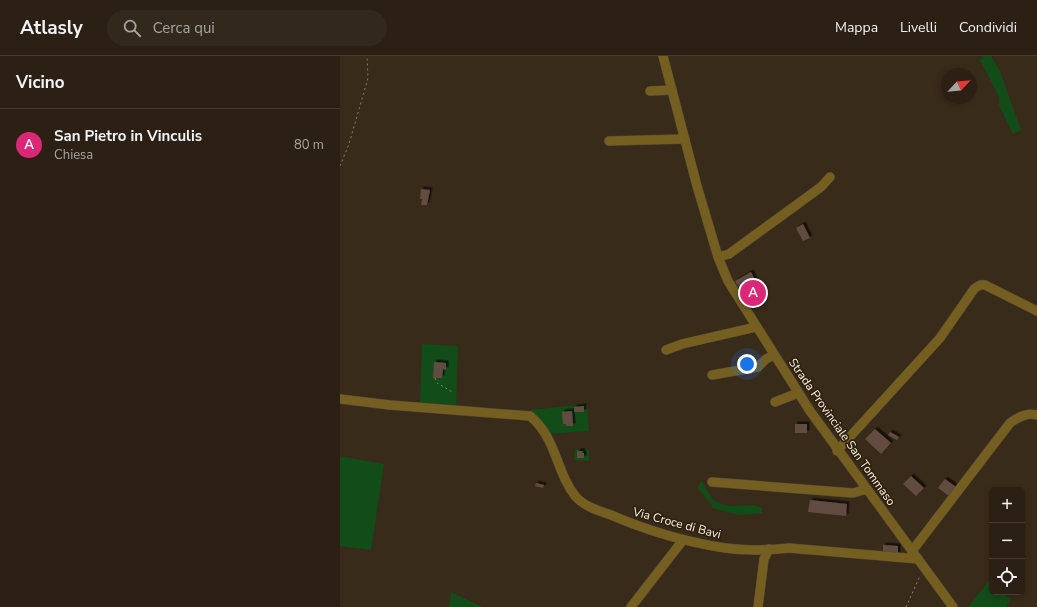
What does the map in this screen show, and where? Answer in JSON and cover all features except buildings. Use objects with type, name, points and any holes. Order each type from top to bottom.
[{"type":"street","name":"Strada Provinciale San Tommaso","points":[[663,56],[718,257],[728,280],[798,393],[837,451],[953,607]]},
{"type":"street","points":[[650,91],[672,90]]},
{"type":"street","points":[[609,141],[685,139]]},
{"type":"street","points":[[718,257],[729,254],[821,187],[830,177]]},
{"type":"street","points":[[837,451],[940,338],[974,289],[978,286],[981,284],[985,285],[1037,311]]},
{"type":"street","points":[[666,350],[682,344],[756,327]]},
{"type":"street","points":[[712,375],[758,367],[766,359],[774,355]]},
{"type":"street","points":[[775,402],[798,393]]},
{"type":"street","name":"Via Croce di Bavi","points":[[340,399],[390,405],[530,416],[539,423],[547,435],[571,490],[577,498],[587,505],[640,528],[683,540],[726,548],[769,550],[789,548],[918,559]]},
{"type":"street","points":[[912,551],[1010,423],[1031,413],[1037,415]]},
{"type":"street","points":[[712,482],[853,493],[866,489]]},
{"type":"street","points":[[631,607],[683,540]]},
{"type":"street","points":[[758,607],[764,559],[769,550]]},
{"type":"path","points":[[340,166],[349,144],[368,78],[367,56]]},
{"type":"path","points":[[435,378],[437,382],[454,393]]},
{"type":"path","points":[[906,607],[920,577],[926,570]]},
{"type":"green space","points":[[981,56],[991,56],[1000,71],[1021,130],[1013,134],[999,105],[997,93],[980,60],[983,58]]},
{"type":"green space","points":[[422,344],[458,346],[456,408],[420,405]]},
{"type":"green space","points":[[587,404],[589,431],[548,434],[531,414],[530,410]]},
{"type":"green space","points":[[575,449],[589,450],[589,461],[574,460]]},
{"type":"green space","points":[[340,456],[384,464],[371,550],[340,546]]},
{"type":"green space","points":[[701,480],[713,500],[730,506],[753,505],[762,508],[762,513],[739,515],[712,508],[712,505],[698,489]]},
{"type":"green space","points":[[988,582],[989,595],[1005,595],[1011,600],[1006,607],[968,607]]},
{"type":"green space","points":[[451,592],[482,607],[449,607]]},
{"type":"place","name":"San Pietro in Vinculis","points":[[753,293]]}]
